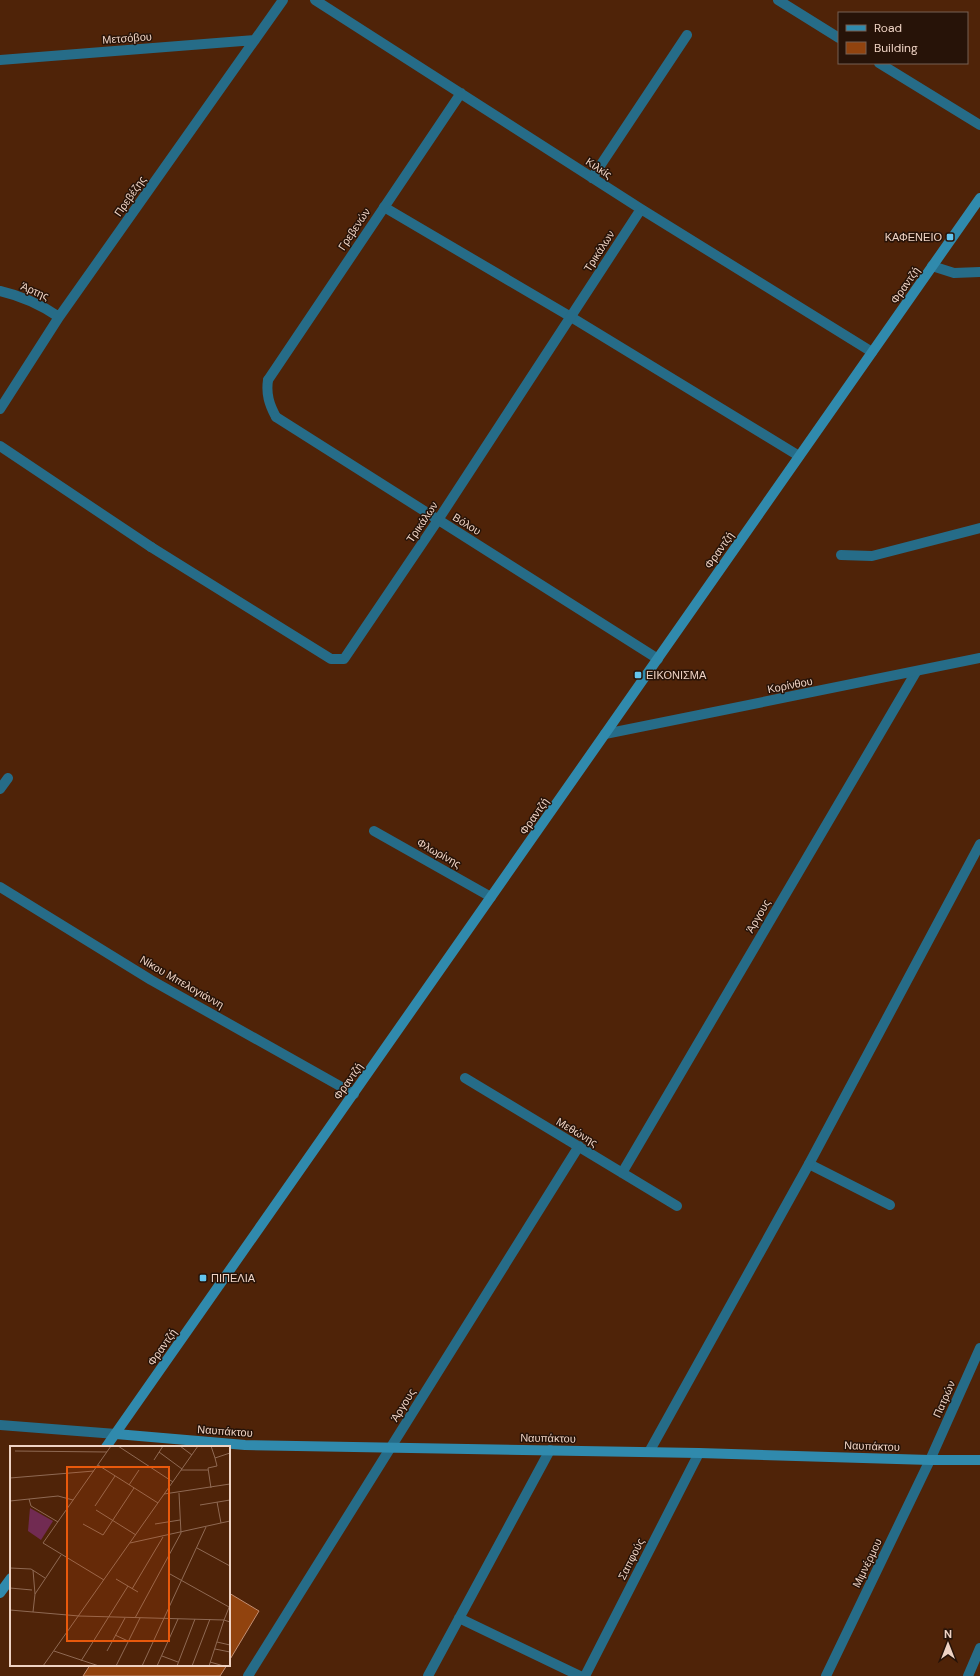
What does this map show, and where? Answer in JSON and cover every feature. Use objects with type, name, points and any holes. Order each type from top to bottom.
[{"type":"main road","name":"Φραντζή","points":[[107,1446],[980,198]]},
{"type":"main road","name":"Ναυπάκτου","points":[[116,1434],[245,1445],[699,1453],[930,1460],[980,1460]]},
{"type":"main road","points":[[0,1593],[10,1579]]},
{"type":"street","name":"Πρεβέζης","points":[[0,408],[59,317],[283,0]]},
{"type":"street","name":"Κιλκίς","points":[[315,0],[641,209],[872,352]]},
{"type":"street","points":[[778,0],[838,37]]},
{"type":"street","points":[[592,178],[687,35]]},
{"type":"street","name":"Μετσόβου","points":[[0,60],[255,40]]},
{"type":"street","points":[[881,64],[980,125]]},
{"type":"street","name":"Γρεβενών","points":[[268,380],[461,93]]},
{"type":"street","points":[[384,207],[571,317],[799,456]]},
{"type":"street","name":"Τρικάλων","points":[[0,446],[151,547],[331,659],[344,659],[438,520],[641,209]]},
{"type":"street","points":[[932,266],[954,273],[980,272]]},
{"type":"street","name":"Άρτης","points":[[0,291],[31,300],[44,306],[59,317]]},
{"type":"street","name":"Βόλου","points":[[268,380],[266,391],[270,406],[276,417],[658,659]]},
{"type":"street","points":[[841,555],[872,556],[980,528]]},
{"type":"street","name":"Κορίνθου","points":[[605,734],[980,658]]},
{"type":"street","name":"Άργους","points":[[622,1173],[916,672]]},
{"type":"street","points":[[0,789],[8,778]]},
{"type":"street","name":"Φλωρίνης","points":[[374,830],[492,897]]},
{"type":"street","points":[[649,1452],[809,1164],[980,844]]},
{"type":"street","name":"Νίκου Μπελογιάννη","points":[[0,887],[152,980],[354,1094]]},
{"type":"street","name":"Μεθώνης","points":[[466,1078],[677,1206]]},
{"type":"street","name":"Άργους","points":[[248,1676],[579,1146]]},
{"type":"street","points":[[809,1164],[890,1205]]},
{"type":"street","name":"Πατρών","points":[[930,1460],[980,1348]]},
{"type":"street","points":[[0,1425],[116,1434]]},
{"type":"street","points":[[428,1676],[550,1450]]},
{"type":"street","name":"Σαπφούς","points":[[585,1676],[699,1453]]},
{"type":"street","name":"Μιμνέρμου","points":[[826,1676],[930,1460]]},
{"type":"street","points":[[459,1618],[580,1676]]},
{"type":"street","points":[[968,1676],[980,1648]]},
{"type":"building","points":[[230,1594],[259,1611],[230,1659]]},
{"type":"building","points":[[89,1666],[226,1666],[220,1676],[83,1676]]},
{"type":"place","name":"ΚΑΦΕΝΕΙΟ","points":[[950,237]]},
{"type":"place","name":"ΕΙΚΟΝΙΣΜΑ","points":[[638,675]]},
{"type":"place","name":"ΠΙΠΕΛΙΑ","points":[[203,1278]]}]
